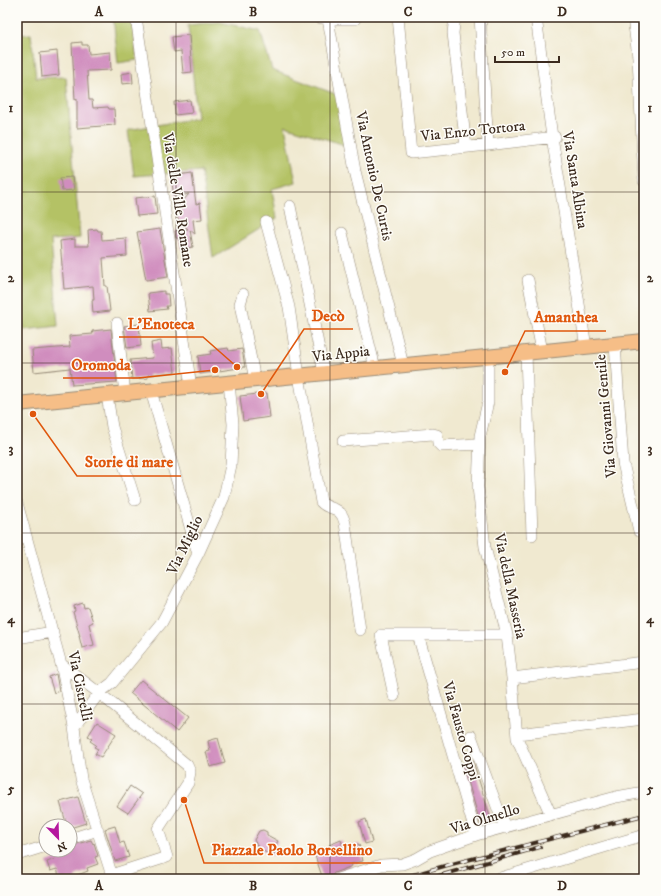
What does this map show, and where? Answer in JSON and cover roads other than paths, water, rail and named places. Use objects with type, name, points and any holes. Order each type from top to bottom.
[{"type":"main road","name":"Via Appia","points":[[17,404],[644,341]]},
{"type":"street","name":"Via delle Ville Romane","points":[[136,17],[191,387]]},
{"type":"street","name":"Via Antonio De Curtis","points":[[355,17],[355,19],[323,18],[355,171],[403,365]]},
{"type":"street","name":"Via Enzo Tortora","points":[[398,17],[411,153],[553,137]]},
{"type":"street","points":[[455,17],[453,32],[466,148]]},
{"type":"street","points":[[480,17],[488,145]]},
{"type":"street","name":"Via Santa Albina","points":[[536,17],[586,347]]},
{"type":"street","points":[[633,17],[638,57],[644,181]]},
{"type":"street","points":[[290,206],[324,373]]},
{"type":"street","points":[[266,222],[289,308],[299,376],[321,502],[325,507],[336,509],[341,514],[345,523],[360,630]]},
{"type":"street","points":[[342,233],[375,368]]},
{"type":"street","points":[[528,280],[542,351]]},
{"type":"street","points":[[243,294],[240,304],[255,380]]},
{"type":"street","points":[[117,323],[125,394]]},
{"type":"street","name":"Via Giovanni Gentile","points":[[615,344],[623,463],[639,531]]},
{"type":"street","points":[[526,353],[532,535]]},
{"type":"street","name":"Via della Masseria","points":[[488,357],[488,402],[480,436],[478,487],[485,547],[506,635],[512,678],[517,738],[551,815]]},
{"type":"street","name":"Via Miglio","points":[[74,727],[99,693],[112,684],[162,622],[198,554],[224,497],[231,465],[233,424],[228,383]]},
{"type":"street","points":[[151,391],[198,554]]},
{"type":"street","points":[[107,395],[112,427],[135,500]]},
{"type":"street","points":[[342,441],[433,434],[437,435],[438,443],[441,446],[480,444]]},
{"type":"street","name":"Via Cistrelli","points":[[17,504],[61,664],[74,727],[81,779],[112,877]]},
{"type":"street","points":[[17,638],[53,632]]},
{"type":"street","points":[[394,696],[380,635],[506,635]]},
{"type":"street","name":"Via Fausto Coppi","points":[[418,635],[476,835]]},
{"type":"street","points":[[512,678],[644,662]]},
{"type":"street","points":[[61,664],[187,765],[190,772],[188,783],[158,829],[167,857],[112,877]]},
{"type":"street","points":[[517,734],[644,719]]},
{"type":"street","points":[[471,736],[505,828]]},
{"type":"street","name":"Via Olmello","points":[[338,879],[381,865],[402,864],[416,859],[430,851],[476,835],[616,797],[644,792]]},
{"type":"street","points":[[78,836],[98,830]]},
{"type":"street","points":[[498,879],[644,835]]},
{"type":"street","points":[[17,855],[38,848]]},
{"type":"railway","points":[[399,879],[644,815]]},
{"type":"railway","points":[[428,879],[540,847]]},
{"type":"place","name":"L'Enoteca","points":[[237,367]]},
{"type":"place","name":"Oromoda","points":[[215,370]]},
{"type":"place","name":"Amanthea","points":[[505,372]]},
{"type":"place","name":"Decò","points":[[261,394]]},
{"type":"place","name":"Storie di mare","points":[[33,414]]},
{"type":"place","name":"Piazzale Paolo Borsellino","points":[[184,800]]}]
